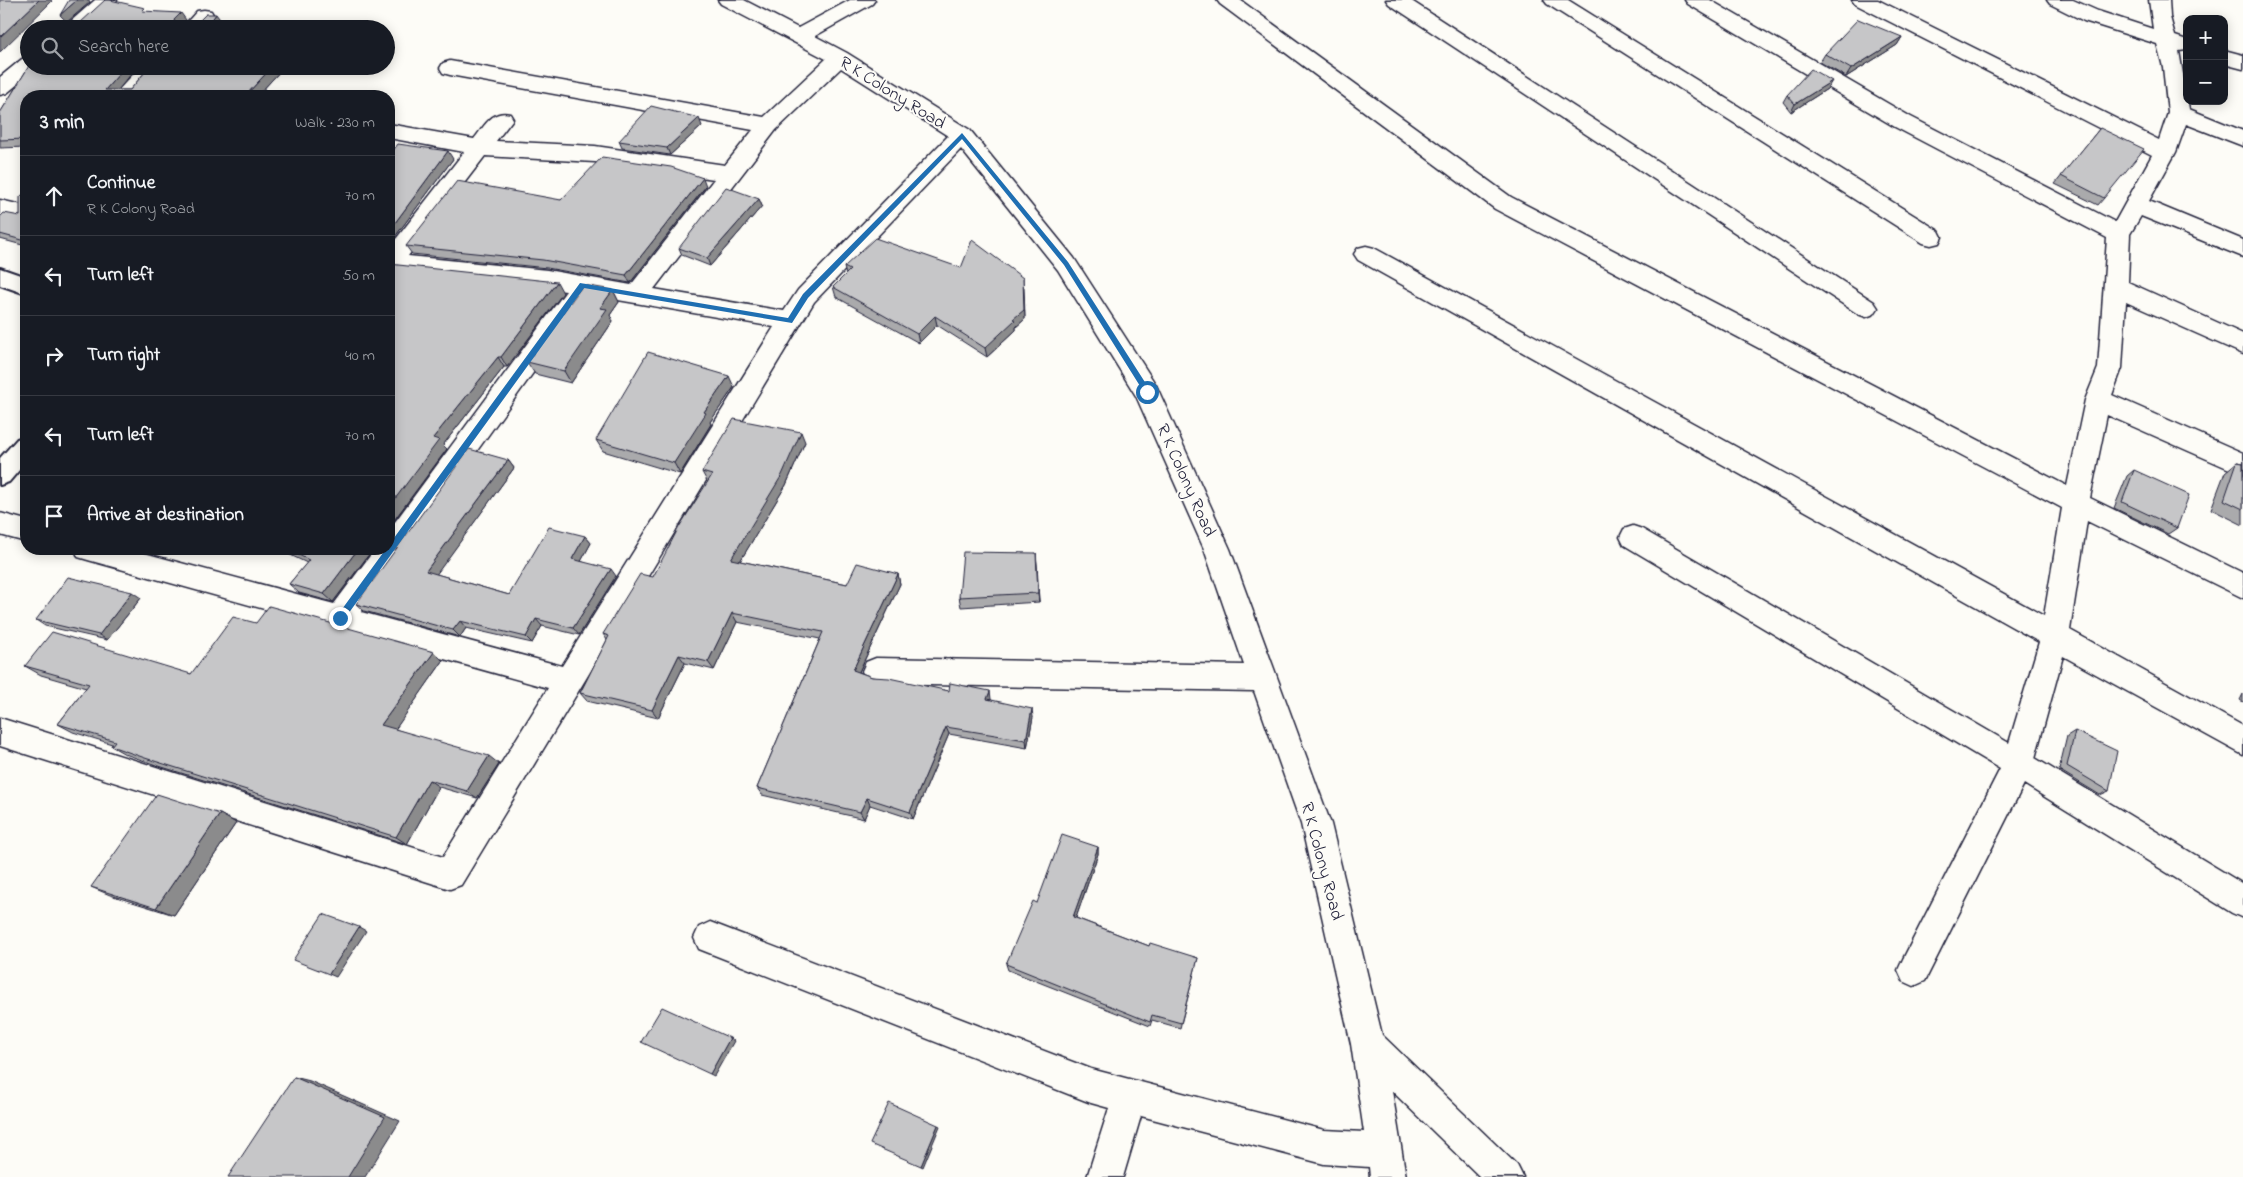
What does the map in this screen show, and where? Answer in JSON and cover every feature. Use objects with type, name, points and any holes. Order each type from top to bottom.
[{"type":"street","points":[[83,20],[107,0]]},
{"type":"street","name":"R K Colony Road","points":[[728,0],[840,58],[962,135],[1066,264],[1147,392],[1217,549],[1316,824],[1368,1044],[1386,1164]]},
{"type":"street","points":[[798,36],[865,0]]},
{"type":"street","points":[[1227,0],[1504,203],[1740,329],[2076,503],[2243,586]]},
{"type":"street","points":[[1396,0],[1866,308]]},
{"type":"street","points":[[1554,0],[1932,237]]},
{"type":"street","points":[[1695,0],[1904,122],[2119,234]]},
{"type":"street","points":[[1862,0],[2165,152]]},
{"type":"street","points":[[2057,0],[2091,16],[2177,45]]},
{"type":"street","points":[[1914,970],[2018,764],[2055,636],[2076,503],[2098,400],[2110,368],[2119,234],[2165,152],[2179,113],[2173,67],[2177,45],[2160,17],[2160,0]]},
{"type":"street","points":[[636,294],[768,125],[840,58]]},
{"type":"street","points":[[2228,58],[2243,62]]},
{"type":"street","points":[[450,68],[768,125]]},
{"type":"street","points":[[0,88],[20,71]]},
{"type":"street","points":[[129,90],[144,75]]},
{"type":"street","points":[[2179,113],[2243,139]]},
{"type":"street","points":[[395,255],[502,119]]},
{"type":"street","points":[[395,132],[480,148],[595,154],[731,174]]},
{"type":"street","points":[[0,732],[450,874],[806,296],[962,135]]},
{"type":"street","points":[[11,211],[20,200]]},
{"type":"street","points":[[2136,205],[2243,249]]},
{"type":"street","points":[[1366,254],[2243,741]]},
{"type":"street","points":[[395,264],[547,279],[790,321]]},
{"type":"street","points":[[395,542],[582,285]]},
{"type":"street","points":[[2116,287],[2243,345]]},
{"type":"street","points":[[2098,400],[2243,464]]},
{"type":"street","points":[[0,524],[20,530]]},
{"type":"street","points":[[1633,537],[2018,764],[2243,902]]},
{"type":"street","points":[[340,618],[386,555]]},
{"type":"street","points":[[148,556],[340,618],[569,681]]},
{"type":"street","points":[[876,671],[1262,678]]},
{"type":"street","points":[[710,938],[1091,1086],[1386,1164]]},
{"type":"street","points":[[1368,1044],[1505,1177]]},
{"type":"street","points":[[1105,1177],[1130,1095]]},
{"type":"lane","points":[[0,276],[20,284]]},
{"type":"lane","points":[[0,475],[20,453]]},
{"type":"building","points":[[0,0],[39,0],[0,37]]},
{"type":"building","points":[[69,0],[77,0],[60,15]]},
{"type":"building","points":[[105,0],[145,8],[142,11],[181,13],[174,20],[83,20]]},
{"type":"building","points":[[206,14],[216,14],[212,20],[200,20]]},
{"type":"building","points":[[1858,19],[1902,37],[1851,69],[1825,54]]},
{"type":"building","points":[[1811,69],[1832,81],[1795,104],[1787,95]]},
{"type":"building","points":[[23,75],[118,75],[105,90],[20,90],[20,139],[0,140],[0,113]]},
{"type":"building","points":[[142,75],[265,75],[251,90],[130,90]]},
{"type":"building","points":[[651,106],[699,118],[667,148],[619,141]]},
{"type":"building","points":[[2100,128],[2144,149],[2104,198],[2061,176]]},
{"type":"building","points":[[398,144],[448,151],[395,223],[395,148]]},
{"type":"building","points":[[602,157],[671,167],[703,178],[626,275],[543,260],[406,246],[457,181],[561,200]]},
{"type":"building","points":[[726,187],[759,199],[707,258],[679,248]]},
{"type":"building","points":[[4,213],[20,216],[20,239],[0,234],[0,217]]},
{"type":"building","points":[[875,238],[961,268],[972,240],[1023,278],[1024,310],[985,348],[935,316],[917,334],[833,287],[850,270],[844,267]]},
{"type":"building","points":[[395,265],[557,282],[501,357],[498,357],[433,438],[439,440],[395,499]]},
{"type":"building","points":[[583,285],[613,290],[600,308],[607,309],[564,371],[527,362]]},
{"type":"building","points":[[648,352],[729,376],[704,412],[706,413],[674,463],[596,440]]},
{"type":"building","points":[[734,419],[801,432],[782,475],[731,559],[847,584],[857,563],[898,574],[853,670],[872,677],[889,678],[949,691],[950,683],[990,691],[987,699],[1032,709],[1026,740],[946,727],[910,812],[867,798],[860,812],[757,788],[823,632],[732,613],[708,662],[679,655],[652,710],[580,693],[609,636],[603,634],[640,574],[653,577],[679,527],[712,475],[702,472]]},
{"type":"building","points":[[469,449],[508,460],[426,571],[509,595],[549,527],[585,536],[572,559],[611,569],[573,628],[536,619],[526,637],[460,621],[453,630],[356,604],[392,555],[395,555],[395,551]]},
{"type":"building","points":[[2237,462],[2243,463],[2243,509],[2224,500]]},
{"type":"building","points":[[2134,470],[2189,495],[2177,528],[2122,502]]},
{"type":"building","points":[[963,552],[1036,553],[1038,593],[959,597]]},
{"type":"building","points":[[299,555],[353,555],[324,594],[289,584],[309,560]]},
{"type":"building","points":[[68,577],[132,592],[99,635],[36,620]]},
{"type":"building","points":[[269,606],[434,652],[381,725],[489,756],[467,791],[429,780],[396,837],[145,758],[111,746],[115,741],[58,724],[89,684],[25,666],[52,632],[191,674],[233,617],[256,623]]},
{"type":"building","points":[[2075,731],[2117,751],[2109,791],[2067,766]]},
{"type":"building","points":[[157,794],[220,814],[156,908],[91,887]]},
{"type":"building","points":[[1062,835],[1098,847],[1073,917],[1149,946],[1150,943],[1198,958],[1181,1023],[1152,1015],[1150,1022],[1006,964],[1033,901],[1037,903]]},
{"type":"building","points":[[323,914],[359,927],[329,974],[293,960]]},
{"type":"building","points":[[662,1007],[730,1038],[710,1074],[641,1042]]},
{"type":"building","points":[[294,1077],[385,1117],[348,1177],[228,1177]]},
{"type":"building","points":[[889,1103],[938,1125],[921,1166],[870,1144]]},
{"type":"route","points":[[340,618],[582,285],[790,321],[806,296],[962,135],[1066,264],[1147,392]]}]
